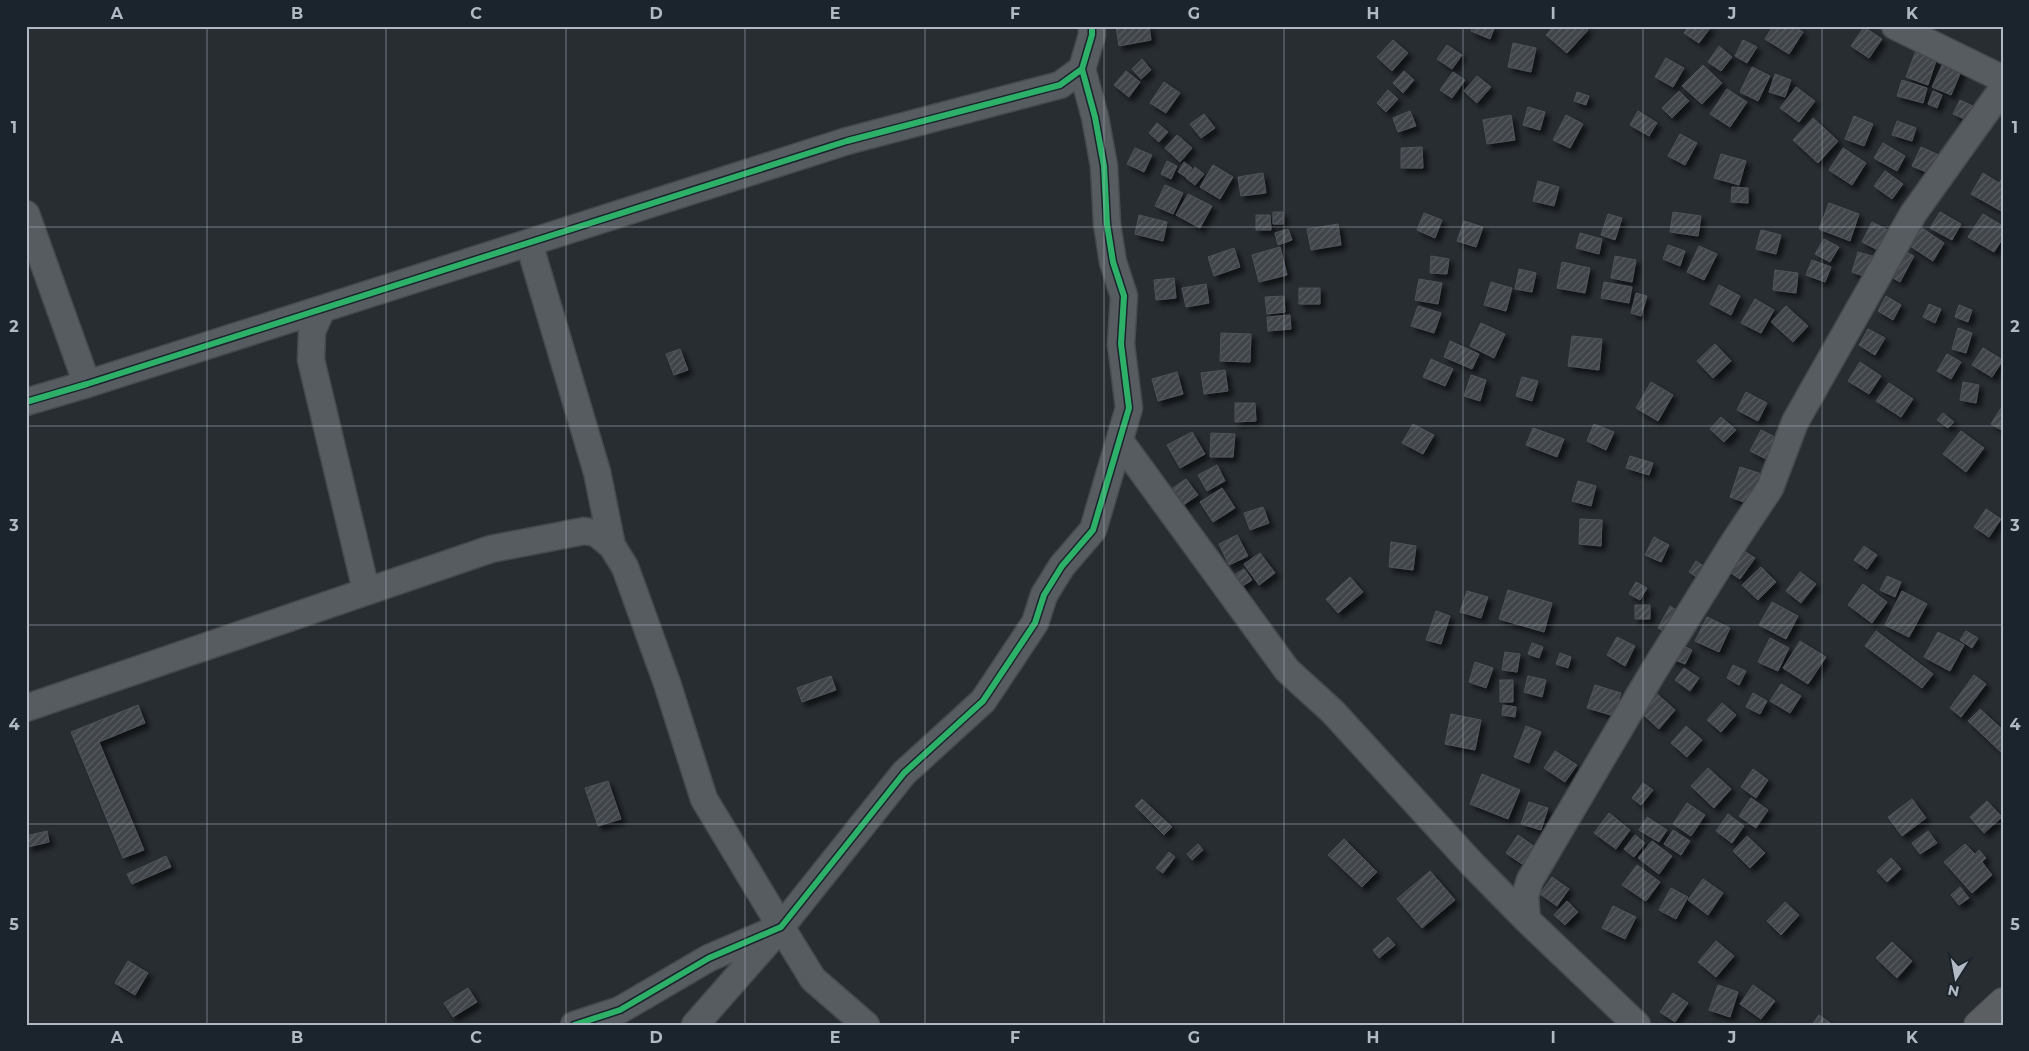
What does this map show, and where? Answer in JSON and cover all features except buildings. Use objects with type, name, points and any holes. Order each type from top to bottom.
[{"type":"highway","points":[[1978,1025],[2003,1002]]},
{"type":"street","points":[[695,1025],[781,927],[904,773],[983,701],[1035,623],[1044,595],[1062,566],[1093,530],[1130,408],[1122,344],[1124,296],[1113,262],[1107,224],[1104,166],[1095,117],[1082,69],[1092,35],[1092,26]]},
{"type":"street","points":[[1895,26],[2003,79]]},
{"type":"street","points":[[26,402],[847,141],[1060,84],[1082,69]]},
{"type":"street","points":[[1527,920],[1525,896],[1530,880],[1653,672],[1770,488],[1795,422],[1913,214],[2003,88]]},
{"type":"street","points":[[26,214],[87,384]]},
{"type":"street","points":[[529,243],[597,472],[612,546]]},
{"type":"street","points":[[322,309],[312,331],[311,360],[366,590]]},
{"type":"street","points":[[266,327],[302,344],[311,360]]},
{"type":"street","points":[[1120,441],[1287,670],[1333,712],[1474,866],[1527,920],[1637,1025]]},
{"type":"street","points":[[26,708],[366,590],[491,549],[577,533],[596,533],[612,546],[625,567],[704,799],[813,979],[866,1025]]},
{"type":"street","points":[[574,1025],[620,1010],[709,958],[781,927]]},
{"type":"cycle path","points":[[26,402],[847,141],[1060,85],[1082,69],[1092,35],[1092,26]]},
{"type":"cycle path","points":[[574,1025],[620,1010],[709,958],[781,927],[904,773],[983,701],[1035,623],[1044,595],[1062,566],[1093,530],[1129,408],[1121,344],[1124,296],[1113,262],[1107,224],[1104,166],[1095,117],[1082,69]]}]
